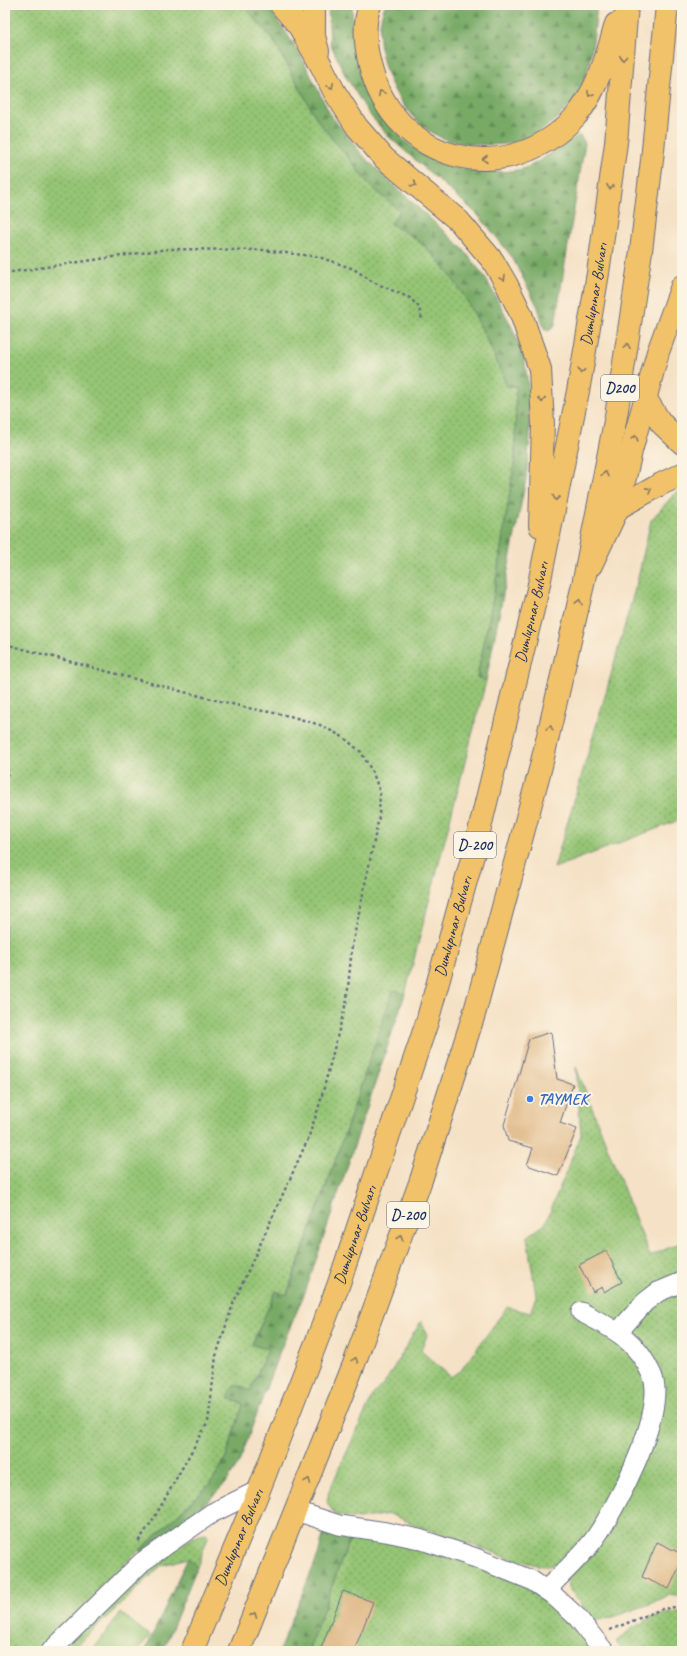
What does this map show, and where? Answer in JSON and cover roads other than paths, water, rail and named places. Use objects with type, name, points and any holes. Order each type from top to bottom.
[{"type":"main road","points":[[282,5],[299,26],[334,92],[357,127],[384,158],[459,221],[480,244],[493,261],[521,314],[540,369],[542,397],[543,424],[538,589]]},
{"type":"main road","points":[[314,5],[314,36],[321,65]]},
{"type":"main road","points":[[360,5],[367,55],[372,74],[384,98],[403,126],[422,141],[441,151],[463,158],[486,160],[509,157],[528,151],[545,142],[559,132],[576,116],[588,98],[607,58],[621,5]]},
{"type":"main road","points":[[365,34],[367,12],[370,5]]},
{"type":"main road","name":"Dumlupınar Bulvarı","points":[[192,1651],[259,1490],[338,1286],[427,1022],[475,848],[538,589],[578,386],[598,273],[616,143],[628,5]]},
{"type":"main road","name":"D200","points":[[541,766],[584,580],[616,416],[641,251],[652,160],[667,5]]},
{"type":"main road","points":[[584,580],[618,508],[658,352],[682,286]]},
{"type":"main road","points":[[646,399],[661,423],[682,443]]},
{"type":"main road","points":[[618,508],[682,474]]},
{"type":"main road","name":"D-200","points":[[239,1651],[354,1364],[421,1180],[476,1011],[541,766]]},
{"type":"street","points":[[618,1332],[635,1311],[645,1302],[658,1292],[682,1282]]},
{"type":"street","points":[[546,1590],[592,1541],[607,1520],[644,1444],[656,1392],[653,1376],[646,1362],[632,1343],[618,1332],[581,1312]]},
{"type":"street","points":[[50,1651],[142,1562],[212,1513],[259,1490]]},
{"type":"street","points":[[296,1510],[339,1525],[386,1532],[426,1542],[476,1558],[530,1580],[546,1590],[578,1617],[599,1644]]},
{"type":"place","name":"TAYMEK","points":[[530,1099]]}]
